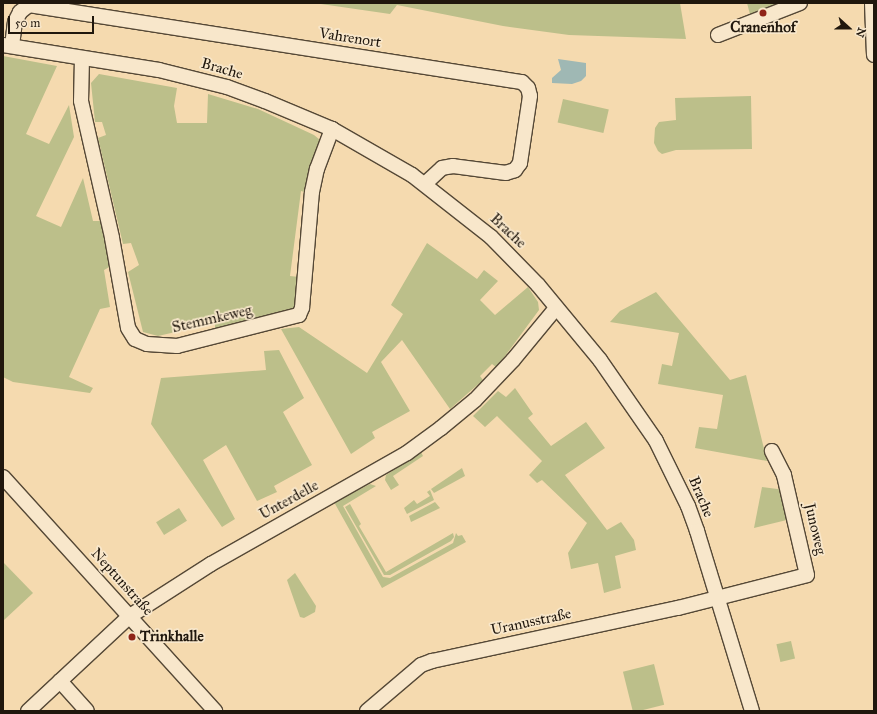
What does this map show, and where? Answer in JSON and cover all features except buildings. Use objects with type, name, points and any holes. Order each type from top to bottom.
[{"type":"street","points":[[718,35],[800,3]]},
{"type":"street","points":[[872,3],[874,55]]},
{"type":"street","name":"Vahrenort","points":[[8,45],[15,22],[20,12],[29,5],[522,82],[528,88],[530,96],[520,163],[515,170],[506,173],[453,166],[442,168],[425,184]]},
{"type":"street","name":"Brache","points":[[8,45],[159,70],[227,87],[332,130],[425,184],[491,237],[556,308],[600,360],[656,441],[688,506],[719,598],[752,711]]},
{"type":"street","name":"Stemmkeweg","points":[[82,58],[82,101],[113,246],[128,328],[135,339],[147,344],[177,346],[299,315],[302,308],[312,192],[317,169],[332,130]]},
{"type":"street","name":"Unterdelle","points":[[28,711],[130,616],[211,564],[407,453],[475,400],[513,360],[556,308]]},
{"type":"street","name":"Junoweg","points":[[719,598],[807,575],[786,481],[772,451]]},
{"type":"street","name":"Neptunstraße","points":[[3,477],[215,711]]},
{"type":"street","name":"Uranusstraße","points":[[367,711],[421,665],[432,661],[719,598]]},
{"type":"street","points":[[60,681],[88,711]]},
{"type":"green space","points":[[314,3],[680,3],[686,39],[569,35],[503,26],[397,5],[390,14]]},
{"type":"green space","name":"Cranenhof","points":[[747,3],[800,3],[752,22]]},
{"type":"green space","points":[[3,56],[57,66],[26,134],[49,144],[69,105],[74,137],[36,216],[61,227],[83,178],[93,221],[104,221],[113,265],[104,270],[110,307],[100,309],[69,377],[93,388],[90,393],[13,382],[3,377]]},
{"type":"green space","points":[[99,74],[177,88],[174,106],[177,123],[207,123],[208,94],[258,109],[314,135],[325,144],[308,193],[301,191],[290,276],[299,277],[298,304],[290,314],[215,333],[215,323],[158,336],[143,332],[128,272],[139,265],[131,243],[123,244],[98,138],[106,135],[102,122],[95,122],[91,83]]},
{"type":"green space","points":[[751,96],[752,149],[676,150],[662,154],[658,151],[654,143],[655,128],[659,122],[676,120],[675,98]]},
{"type":"green space","points":[[563,99],[609,110],[603,133],[558,122]]},
{"type":"green space","points":[[427,243],[477,279],[484,270],[498,281],[480,300],[495,315],[528,287],[538,302],[539,310],[496,367],[492,364],[480,376],[483,380],[450,409],[402,340],[381,362],[410,411],[372,432],[375,438],[351,454],[281,329],[299,327],[367,373],[403,314],[391,305]]},
{"type":"green space","points":[[656,292],[730,380],[746,375],[767,461],[695,448],[699,427],[717,429],[723,395],[658,384],[662,364],[672,366],[679,333],[610,322],[620,311]]},
{"type":"green space","points":[[279,350],[304,398],[283,412],[312,465],[274,486],[277,492],[257,501],[226,445],[203,460],[235,519],[222,527],[151,424],[161,378],[266,370],[264,351]]},
{"type":"green space","points":[[515,388],[533,414],[528,418],[551,446],[586,422],[605,448],[565,475],[607,530],[621,522],[634,540],[636,550],[615,556],[621,588],[604,593],[598,563],[571,569],[568,553],[587,523],[542,480],[537,483],[529,475],[542,461],[497,416],[485,427],[473,416],[498,391],[506,397]]},
{"type":"green space","points":[[421,452],[423,456],[393,476],[399,485],[391,490],[385,480],[386,475]]},
{"type":"green space","points":[[462,468],[465,476],[434,493],[431,489]]},
{"type":"green space","points":[[370,484],[376,486],[343,506],[383,577],[390,578],[453,543],[456,533],[458,536],[462,535],[466,542],[382,588],[334,502]]},
{"type":"green space","points":[[762,487],[785,490],[791,519],[754,528]]},
{"type":"green space","points":[[430,490],[434,500],[407,514],[404,508],[414,500],[417,504],[430,496],[427,492]]},
{"type":"green space","points":[[435,502],[440,508],[411,522],[409,516]]},
{"type":"green space","points":[[350,504],[361,524],[359,526],[386,572],[453,533],[454,537],[451,541],[390,575],[384,575],[345,507]]},
{"type":"green space","points":[[179,508],[187,521],[164,535],[156,522]]},
{"type":"green space","points":[[3,562],[33,593],[3,621]]},
{"type":"green space","points":[[295,573],[316,606],[315,612],[304,618],[300,617],[287,580]]},
{"type":"green space","points":[[791,641],[795,659],[780,662],[776,644]]},
{"type":"green space","points":[[654,664],[664,705],[639,711],[633,711],[623,672]]},
{"type":"water","points":[[558,59],[586,63],[586,76],[581,81],[572,84],[552,83],[552,78],[561,70]]},
{"type":"place","name":"Cranenhof","points":[[763,13]]},
{"type":"place","name":"Trinkhalle","points":[[132,637]]}]
